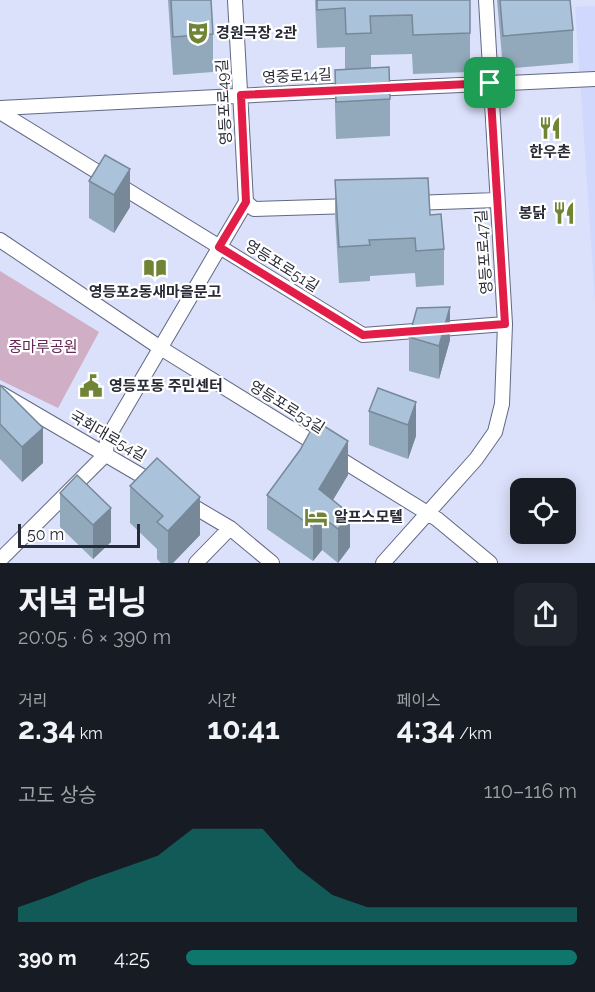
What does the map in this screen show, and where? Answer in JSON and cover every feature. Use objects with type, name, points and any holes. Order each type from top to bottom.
[{"type":"street","name":"영등포로49길","points":[[235,0],[246,202]]},
{"type":"street","name":"영등포로47길","points":[[429,513],[476,459],[495,432],[502,404],[505,324],[486,0]]},
{"type":"street","name":"영중로14길","points":[[0,108],[595,79]]},
{"type":"street","name":"영등포로51길","points":[[0,112],[363,335],[505,324]]},
{"type":"street","points":[[393,204],[497,200]]},
{"type":"street","points":[[0,560],[106,454],[107,439],[246,202],[254,209],[370,205]]},
{"type":"street","name":"영등포로53길","points":[[0,240],[159,347],[429,513],[490,563]]},
{"type":"street","name":"국회대로54길","points":[[0,393],[230,528],[272,563]]},
{"type":"street","points":[[383,563],[429,513]]},
{"type":"street","points":[[196,563],[230,528]]},
{"type":"shaded area","points":[[595,6],[595,300],[575,7]]},
{"type":"green space","name":"중마루공원","points":[[0,271],[99,332],[58,408],[0,380]]},
{"type":"building","points":[[171,0],[211,0],[213,34],[173,37]]},
{"type":"building","points":[[317,0],[470,0],[470,33],[413,35],[412,15],[370,16],[371,33],[346,34],[345,8],[317,10]]},
{"type":"building","points":[[500,0],[570,0],[573,30],[503,36]]},
{"type":"building","points":[[389,67],[390,99],[336,102],[335,70]]},
{"type":"building","points":[[105,155],[130,169],[114,195],[89,181]]},
{"type":"building","points":[[428,178],[430,215],[441,214],[444,249],[416,251],[415,238],[369,240],[370,245],[339,247],[335,180]]},
{"type":"building","points":[[450,307],[439,346],[409,337],[417,308]]},
{"type":"building","points":[[0,385],[43,428],[22,447],[0,424]]},
{"type":"building","points":[[378,388],[416,402],[408,425],[369,411]]},
{"type":"building","points":[[316,421],[348,441],[319,489],[350,514],[338,529],[322,517],[313,527],[267,495],[300,450]]},
{"type":"building","points":[[157,458],[200,497],[168,531],[157,522],[163,516],[130,486]]},
{"type":"building","points":[[77,475],[111,508],[93,525],[60,493]]},
{"type":"place","name":"경원극장 2관","points":[[198,33]]},
{"type":"place","name":"한우촌","points":[[550,128]]},
{"type":"place","name":"봉닭","points":[[564,213]]},
{"type":"place","name":"영등포2동새마을문고","points":[[155,268]]},
{"type":"place","name":"영등포동 주민센터","points":[[91,386]]},
{"type":"place","name":"알프스모텔","points":[[316,517]]},
{"type":"route","points":[[490,83],[505,324],[363,335],[219,247],[246,202],[241,95],[490,83]]}]
